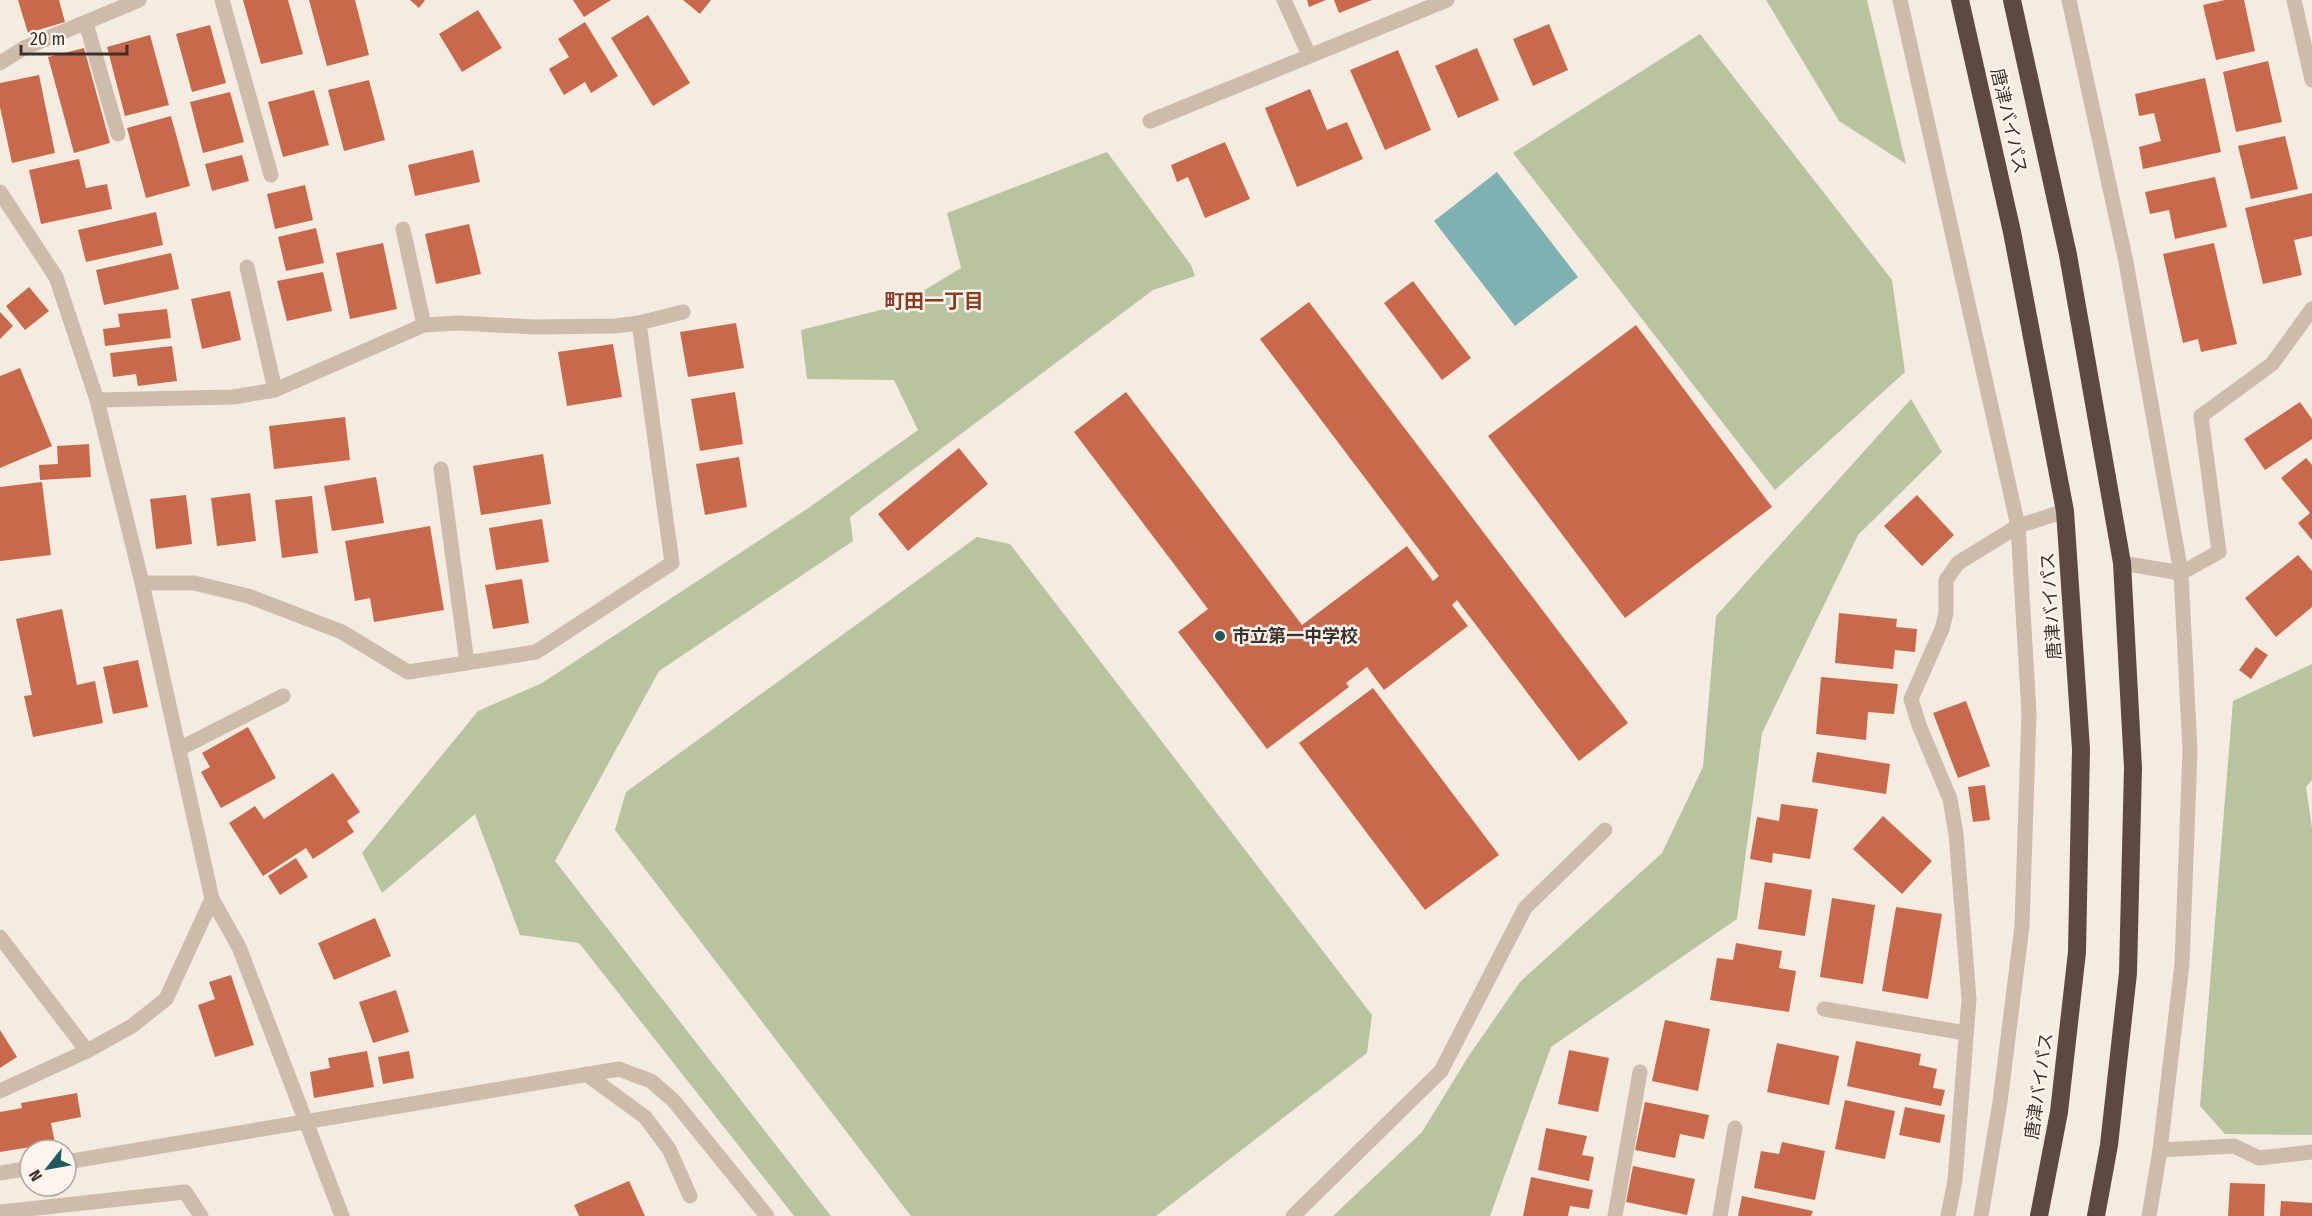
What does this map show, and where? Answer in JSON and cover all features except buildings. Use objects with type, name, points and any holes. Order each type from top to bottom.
[{"type":"highway","name":"唐津バイパス","points":[[1960,0],[2012,232],[2065,512],[2081,749],[2077,952],[2059,1112],[2039,1216]]},
{"type":"highway","name":"唐津バイパス","points":[[2012,0],[2068,255],[2122,563],[2133,768],[2128,974],[2109,1145],[2096,1216]]},
{"type":"street","points":[[0,63],[24,48],[139,0]]},
{"type":"street","points":[[222,0],[271,175]]},
{"type":"street","points":[[1284,0],[1310,55]]},
{"type":"street","points":[[1150,121],[1447,0]]},
{"type":"street","points":[[1900,0],[2018,526],[2029,713],[2022,926],[2000,1102],[1981,1216]]},
{"type":"street","points":[[2069,0],[2126,262],[2181,573],[2190,751],[2182,964],[2160,1150],[2149,1216]]},
{"type":"street","points":[[2294,0],[2312,80]]},
{"type":"street","points":[[86,22],[118,134]]},
{"type":"street","points":[[0,192],[57,277],[97,400],[142,583],[212,899],[239,947],[342,1216]]},
{"type":"street","points":[[403,229],[424,325]]},
{"type":"street","points":[[247,267],[275,390]]},
{"type":"street","points":[[2122,563],[2181,573],[2219,552],[2201,416],[2272,364],[2312,309]]},
{"type":"street","points":[[97,400],[233,397],[275,390],[424,325],[458,323],[535,327],[615,326],[639,323],[683,312]]},
{"type":"street","points":[[142,583],[194,583],[248,596],[342,632],[408,672],[536,652],[672,563],[639,323]]},
{"type":"street","points":[[441,469],[467,663]]},
{"type":"street","points":[[1948,1216],[1955,1180],[1969,999],[1956,834],[1950,799],[1919,725],[1911,699],[1942,629],[1946,613],[1946,580],[1958,563],[2018,526],[2065,512]]},
{"type":"street","points":[[179,749],[283,696]]},
{"type":"street","points":[[1293,1216],[1441,1071],[1525,908],[1605,830]]},
{"type":"street","points":[[0,1091],[87,1051],[132,1026],[166,999],[212,899]]},
{"type":"street","points":[[0,937],[87,1051]]},
{"type":"street","points":[[1824,1009],[1966,1033]]},
{"type":"street","points":[[78,1160],[619,1068],[651,1080],[674,1101],[767,1216]]},
{"type":"street","points":[[1615,1216],[1640,1072]]},
{"type":"street","points":[[586,1074],[645,1116],[669,1149],[690,1196]]},
{"type":"street","points":[[1720,1216],[1735,1128]]},
{"type":"street","points":[[2160,1150],[2234,1146],[2259,1158],[2312,1152]]},
{"type":"street","points":[[0,1173],[18,1170]]},
{"type":"street","points":[[0,1212],[50,1211],[185,1192],[201,1216]]},
{"type":"green space","points":[[1766,0],[1867,0],[1906,164],[1839,121]]},
{"type":"green space","points":[[1700,34],[1892,280],[1905,372],[1775,490],[1513,153]]},
{"type":"green space","points":[[1107,152],[1191,265],[1195,276],[1153,290],[850,517],[853,541],[659,671],[555,861],[831,1216],[794,1216],[579,943],[520,935],[475,814],[382,893],[362,853],[478,711],[542,683],[807,509],[918,430],[894,380],[807,379],[801,330],[900,305],[961,268],[947,213]]},
{"type":"green space","points":[[1911,399],[1942,452],[1858,535],[1762,733],[1737,919],[1551,1047],[1490,1216],[1333,1216],[1422,1132],[1468,1057],[1520,982],[1662,853],[1703,767],[1716,616]]},
{"type":"green space","points":[[977,537],[1010,544],[1372,1015],[1367,1053],[1156,1216],[911,1216],[615,830],[626,792]]},
{"type":"green space","points":[[2312,664],[2312,780],[2306,787],[2312,828],[2312,1135],[2225,1134],[2200,1106],[2233,701]]},
{"type":"water","points":[[1497,172],[1578,277],[1515,326],[1434,221]]},
{"type":"place","name":"市立第一中学校","points":[[1220,636]]},
{"type":"district","name":"町田一丁目","points":[[934,301]]}]
